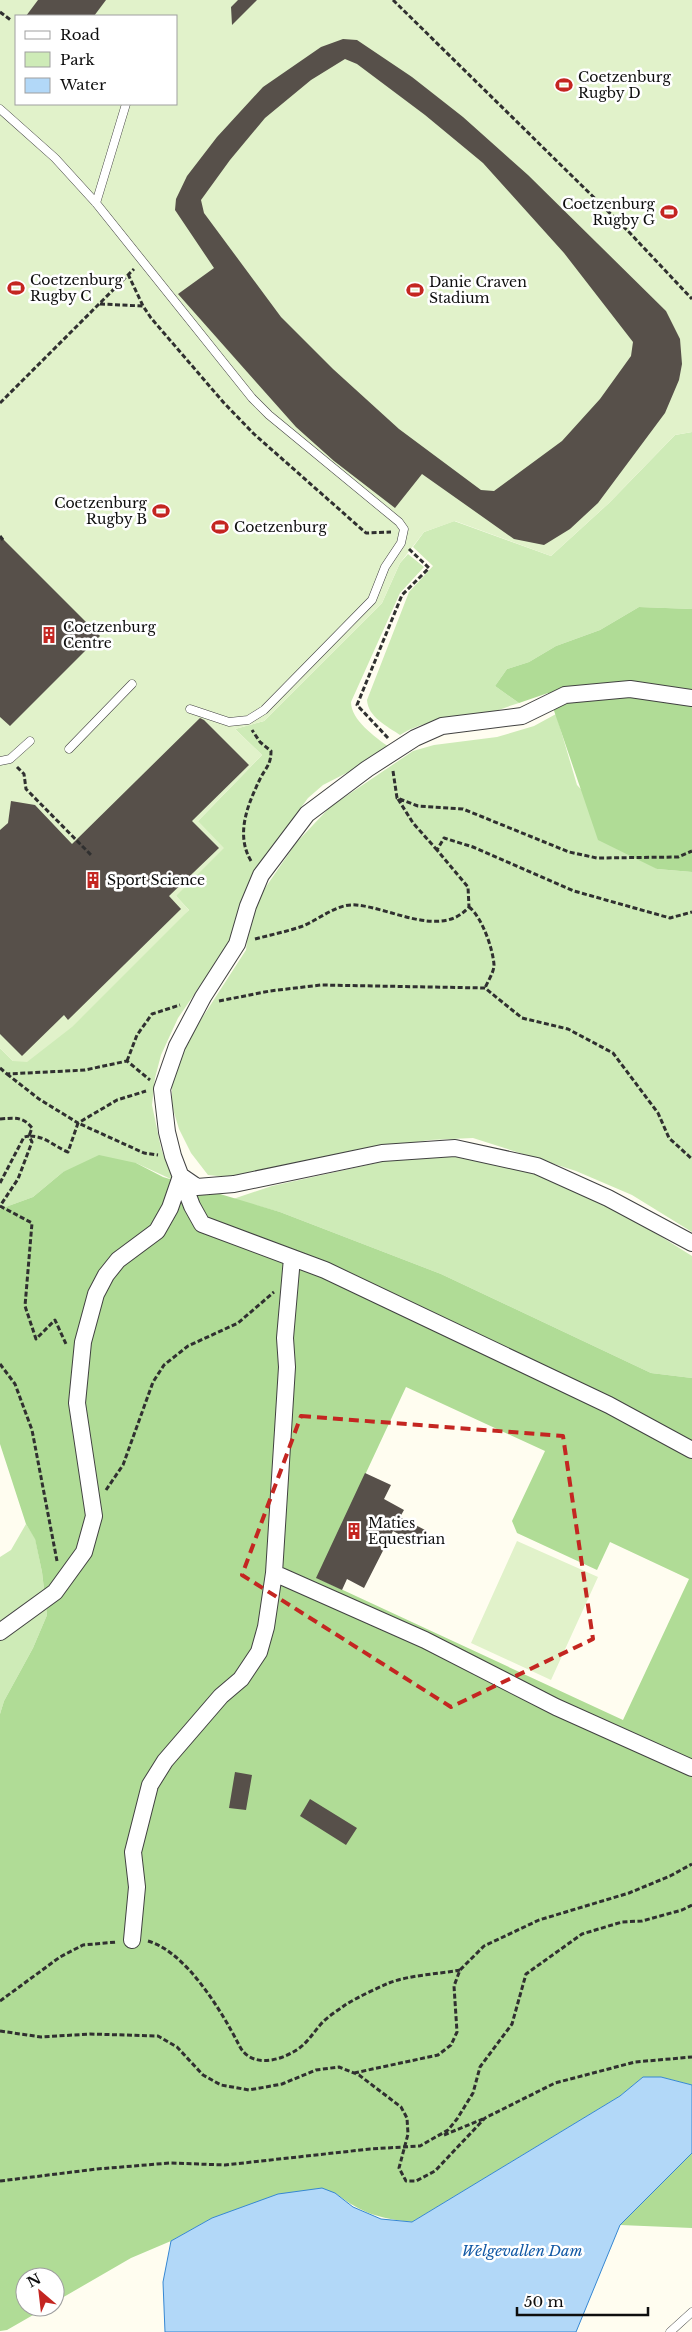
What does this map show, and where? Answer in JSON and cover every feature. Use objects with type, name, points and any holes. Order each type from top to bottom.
[{"type":"street","points":[[692,698],[630,689],[566,695],[522,716],[442,726],[415,738],[338,790],[308,814],[261,875],[248,906],[237,944],[202,997],[177,1046],[162,1090],[167,1132],[173,1156],[192,1206],[202,1224],[334,1275],[609,1405],[692,1450]]},
{"type":"street","points":[[181,1176],[197,1187],[234,1184],[382,1153],[455,1148],[537,1166],[608,1198],[692,1243]]},
{"type":"street","points":[[0,1632],[55,1592],[84,1552],[94,1516],[78,1402],[83,1342],[96,1294],[106,1275],[118,1260],[157,1231],[170,1208],[181,1176]]},
{"type":"street","points":[[132,1940],[136,1887],[132,1852],[150,1784],[164,1761],[221,1696],[241,1679],[259,1652],[266,1627],[274,1573],[292,1258]]},
{"type":"street","points":[[274,1573],[425,1640],[556,1707],[692,1768]]},
{"type":"lane","points":[[96,203],[126,105]]},
{"type":"lane","points":[[0,109],[55,158],[96,203],[252,398],[269,415],[399,522],[404,530],[401,543],[385,567],[372,600],[274,701],[248,720],[229,722],[217,720],[190,709]]},
{"type":"lane","points":[[69,749],[132,684]]},
{"type":"lane","points":[[0,761],[10,759],[30,741]]},
{"type":"lane","points":[[670,2332],[692,2312]]},
{"type":"path","points":[[393,0],[628,231],[692,299]]},
{"type":"path","points":[[0,12],[12,21]]},
{"type":"path","points":[[0,402],[134,268]]},
{"type":"path","points":[[128,274],[143,306],[224,403],[254,434],[321,496],[366,533],[379,534],[392,531]]},
{"type":"path","points":[[100,304],[143,306]]},
{"type":"path","points":[[237,944],[301,927],[335,909],[355,904],[421,920],[442,922],[461,917],[469,907],[468,887],[413,823],[397,798],[392,772],[399,748],[357,705],[402,595],[428,568],[408,548]]},
{"type":"path","points":[[248,720],[260,742],[271,750],[271,762],[250,800],[242,829],[249,858],[261,875]]},
{"type":"path","points":[[17,767],[24,774],[26,789],[92,856]]},
{"type":"path","points":[[397,798],[418,806],[462,809],[569,852],[597,858],[678,857],[692,852]]},
{"type":"path","points":[[437,850],[444,838],[474,847],[574,891],[670,918],[692,912]]},
{"type":"path","points":[[469,907],[478,914],[488,941],[494,966],[485,988]]},
{"type":"path","points":[[126,1061],[137,1035],[152,1014],[202,997],[216,1002],[270,991],[321,985],[485,988],[522,1018],[568,1029],[613,1052],[658,1113],[669,1138],[692,1159]]},
{"type":"path","points":[[7,1074],[85,1070],[126,1061]]},
{"type":"path","points":[[126,1061],[162,1090]]},
{"type":"path","points":[[0,1068],[39,1099],[78,1123],[144,1153],[173,1156]]},
{"type":"path","points":[[0,1183],[24,1137],[42,1136],[54,1146],[68,1152],[78,1123],[117,1100],[140,1091],[162,1090]]},
{"type":"path","points":[[0,1119],[18,1118],[27,1121],[32,1128],[30,1136],[32,1142],[18,1179],[0,1206],[32,1223],[25,1306],[36,1339],[55,1320],[80,1376]]},
{"type":"path","points":[[94,1516],[99,1500],[123,1465],[153,1382],[164,1364],[188,1346],[238,1323],[267,1296],[290,1283]]},
{"type":"path","points":[[0,1364],[15,1384],[32,1430],[61,1584]]},
{"type":"path","points":[[353,2073],[438,2055],[451,2045],[456,2032],[454,1986],[460,1970],[484,1946],[539,1920],[629,1893],[670,1876],[692,1864]]},
{"type":"path","points":[[438,2137],[457,2119],[473,2093],[480,2067],[512,2024],[526,1974],[582,1934],[622,1922],[642,1921],[682,1910],[692,1905]]},
{"type":"path","points":[[0,2001],[60,1957],[83,1945],[140,1939],[160,1945],[185,1966],[211,1998],[243,2053],[259,2062],[276,2059],[297,2050],[314,2036],[322,2023],[346,2004],[391,1982],[460,1970]]},
{"type":"path","points":[[0,2031],[41,2037],[90,2034],[158,2036],[177,2047],[203,2075],[221,2085],[249,2090],[282,2084],[316,2070],[338,2067],[353,2073],[401,2107],[407,2118],[408,2134],[399,2168],[406,2180],[416,2181],[435,2172],[485,2118]]},
{"type":"path","points":[[0,2181],[97,2168],[170,2163],[225,2165],[370,2149],[420,2146],[485,2118],[555,2083],[635,2062],[692,2057]]},
{"type":"highlighted area","points":[[301,1416],[563,1436],[593,1639],[451,1707],[242,1575]]},
{"type":"green space","name":"Coetzenburg","points":[[0,0],[692,0],[692,432],[675,435],[609,503],[551,556],[455,521],[424,532],[400,563],[382,603],[264,721],[235,729],[262,755],[198,821],[224,848],[176,896],[189,910],[72,1027],[27,1062],[13,1061],[0,1048]]},
{"type":"green space","points":[[692,432],[692,609],[639,607],[600,630],[556,646],[529,662],[507,669],[495,686],[519,703],[481,715],[429,723],[400,735],[374,716],[367,700],[409,592],[433,566],[413,547],[424,532],[454,521],[551,556],[609,503],[675,435]]},
{"type":"green space","points":[[408,554],[424,567],[400,593],[351,702],[352,709],[359,722],[389,747],[366,763],[323,785],[308,798],[294,817],[233,938],[178,1018],[161,1055],[155,1078],[152,1105],[161,1148],[173,1180],[136,1163],[63,1172],[33,1197],[0,1209],[0,1048],[13,1061],[189,910],[176,896],[198,821],[262,755],[235,729],[264,721],[382,603],[400,563]]},
{"type":"green space","points":[[639,607],[692,609],[692,872],[657,869],[598,840],[548,693],[519,703],[495,686],[507,669],[529,662],[556,646],[600,630]]},
{"type":"green space","points":[[556,714],[577,785],[657,869],[692,872],[692,1232],[632,1195],[576,1171],[473,1138],[429,1140],[332,1156],[237,1178],[208,1175],[191,1153],[179,1129],[172,1106],[172,1084],[180,1052],[246,950],[249,922],[261,894],[296,843],[330,807],[413,751],[434,745],[497,737],[534,726]]},
{"type":"green space","points":[[99,1155],[136,1163],[163,1177],[280,1212],[441,1274],[651,1373],[692,1378],[692,2085],[661,2077],[643,2077],[620,2096],[412,2222],[371,2214],[354,2206],[335,2193],[212,2218],[171,2241],[131,2258],[65,2296],[65,2267],[15,2267],[15,2317],[30,2317],[7,2330],[0,2331],[0,1714],[4,1701],[33,1648],[47,1615],[42,1572],[35,1539],[26,1524],[0,1444],[0,1209],[33,1197],[63,1172]],"holes":[[[406,1387],[545,1451],[512,1521],[517,1533],[597,1570],[610,1542],[689,1579],[623,1720],[317,1578]]]},
{"type":"green space","points":[[473,1156],[528,1172],[569,1187],[624,1215],[692,1256],[692,1378],[651,1373],[441,1274],[280,1212],[233,1199],[272,1186],[399,1158]]},
{"type":"green space","points":[[26,1524],[35,1538],[42,1572],[47,1615],[33,1648],[4,1701],[0,1714],[0,1557],[11,1550]]},
{"type":"green space","points":[[517,1541],[598,1577],[551,1680],[471,1643]]},
{"type":"green space","points":[[692,2153],[692,2228],[620,2225]]},
{"type":"water","name":"Welgevallen Dam","points":[[643,2077],[661,2077],[692,2085],[692,2153],[620,2225],[576,2332],[165,2332],[163,2282],[171,2241],[212,2218],[278,2194],[322,2188],[335,2193],[353,2207],[381,2219],[412,2222],[620,2096]]},
{"type":"building","points":[[38,0],[106,0],[95,15],[27,15]]},
{"type":"building","points":[[238,0],[257,0],[232,25],[231,7]]},
{"type":"building","points":[[343,39],[357,40],[412,77],[463,117],[528,175],[666,311],[680,339],[682,364],[679,380],[665,413],[598,503],[570,529],[544,545],[514,539],[422,474],[395,508],[334,461],[296,427],[178,294],[214,268],[175,210],[176,199],[187,176],[217,137],[263,87],[321,47]],"holes":[[[345,59],[357,64],[425,115],[483,163],[564,253],[633,342],[631,356],[600,399],[562,441],[494,491],[481,490],[399,429],[333,369],[281,317],[204,213],[201,200],[230,160],[265,118],[311,80]]]},
{"type":"building","name":"Coetzenburg Centre","points":[[0,536],[100,636],[10,726],[0,717]]},
{"type":"building","name":"Sport Science","points":[[200,718],[249,765],[192,821],[219,848],[169,896],[181,909],[68,1020],[64,1015],[22,1056],[0,1034],[0,830],[8,823],[11,801],[35,805],[72,844]]},
{"type":"building","points":[[365,1473],[391,1485],[384,1499],[404,1510],[400,1517],[427,1531],[419,1545],[393,1531],[364,1588],[347,1579],[342,1590],[316,1578]]},
{"type":"building","points":[[235,1772],[252,1775],[246,1810],[229,1808]]},
{"type":"building","points":[[310,1799],[357,1828],[346,1845],[300,1816]]},
{"type":"place","name":"Coetzenburg Rugby D","points":[[564,85]]},
{"type":"place","name":"Coetzenburg Rugby G","points":[[669,212]]},
{"type":"place","name":"Coetzenburg Rugby C","points":[[16,288]]},
{"type":"place","name":"Danie Craven Stadium","points":[[415,290]]},
{"type":"place","name":"Coetzenburg Rugby B","points":[[161,511]]},
{"type":"place","name":"Coetzenburg","points":[[220,527]]},
{"type":"place","name":"Coetzenburg Centre","points":[[49,635]]},
{"type":"place","name":"Sport Science","points":[[93,880]]},
{"type":"place","name":"Maties Equestrian","points":[[354,1531]]}]
